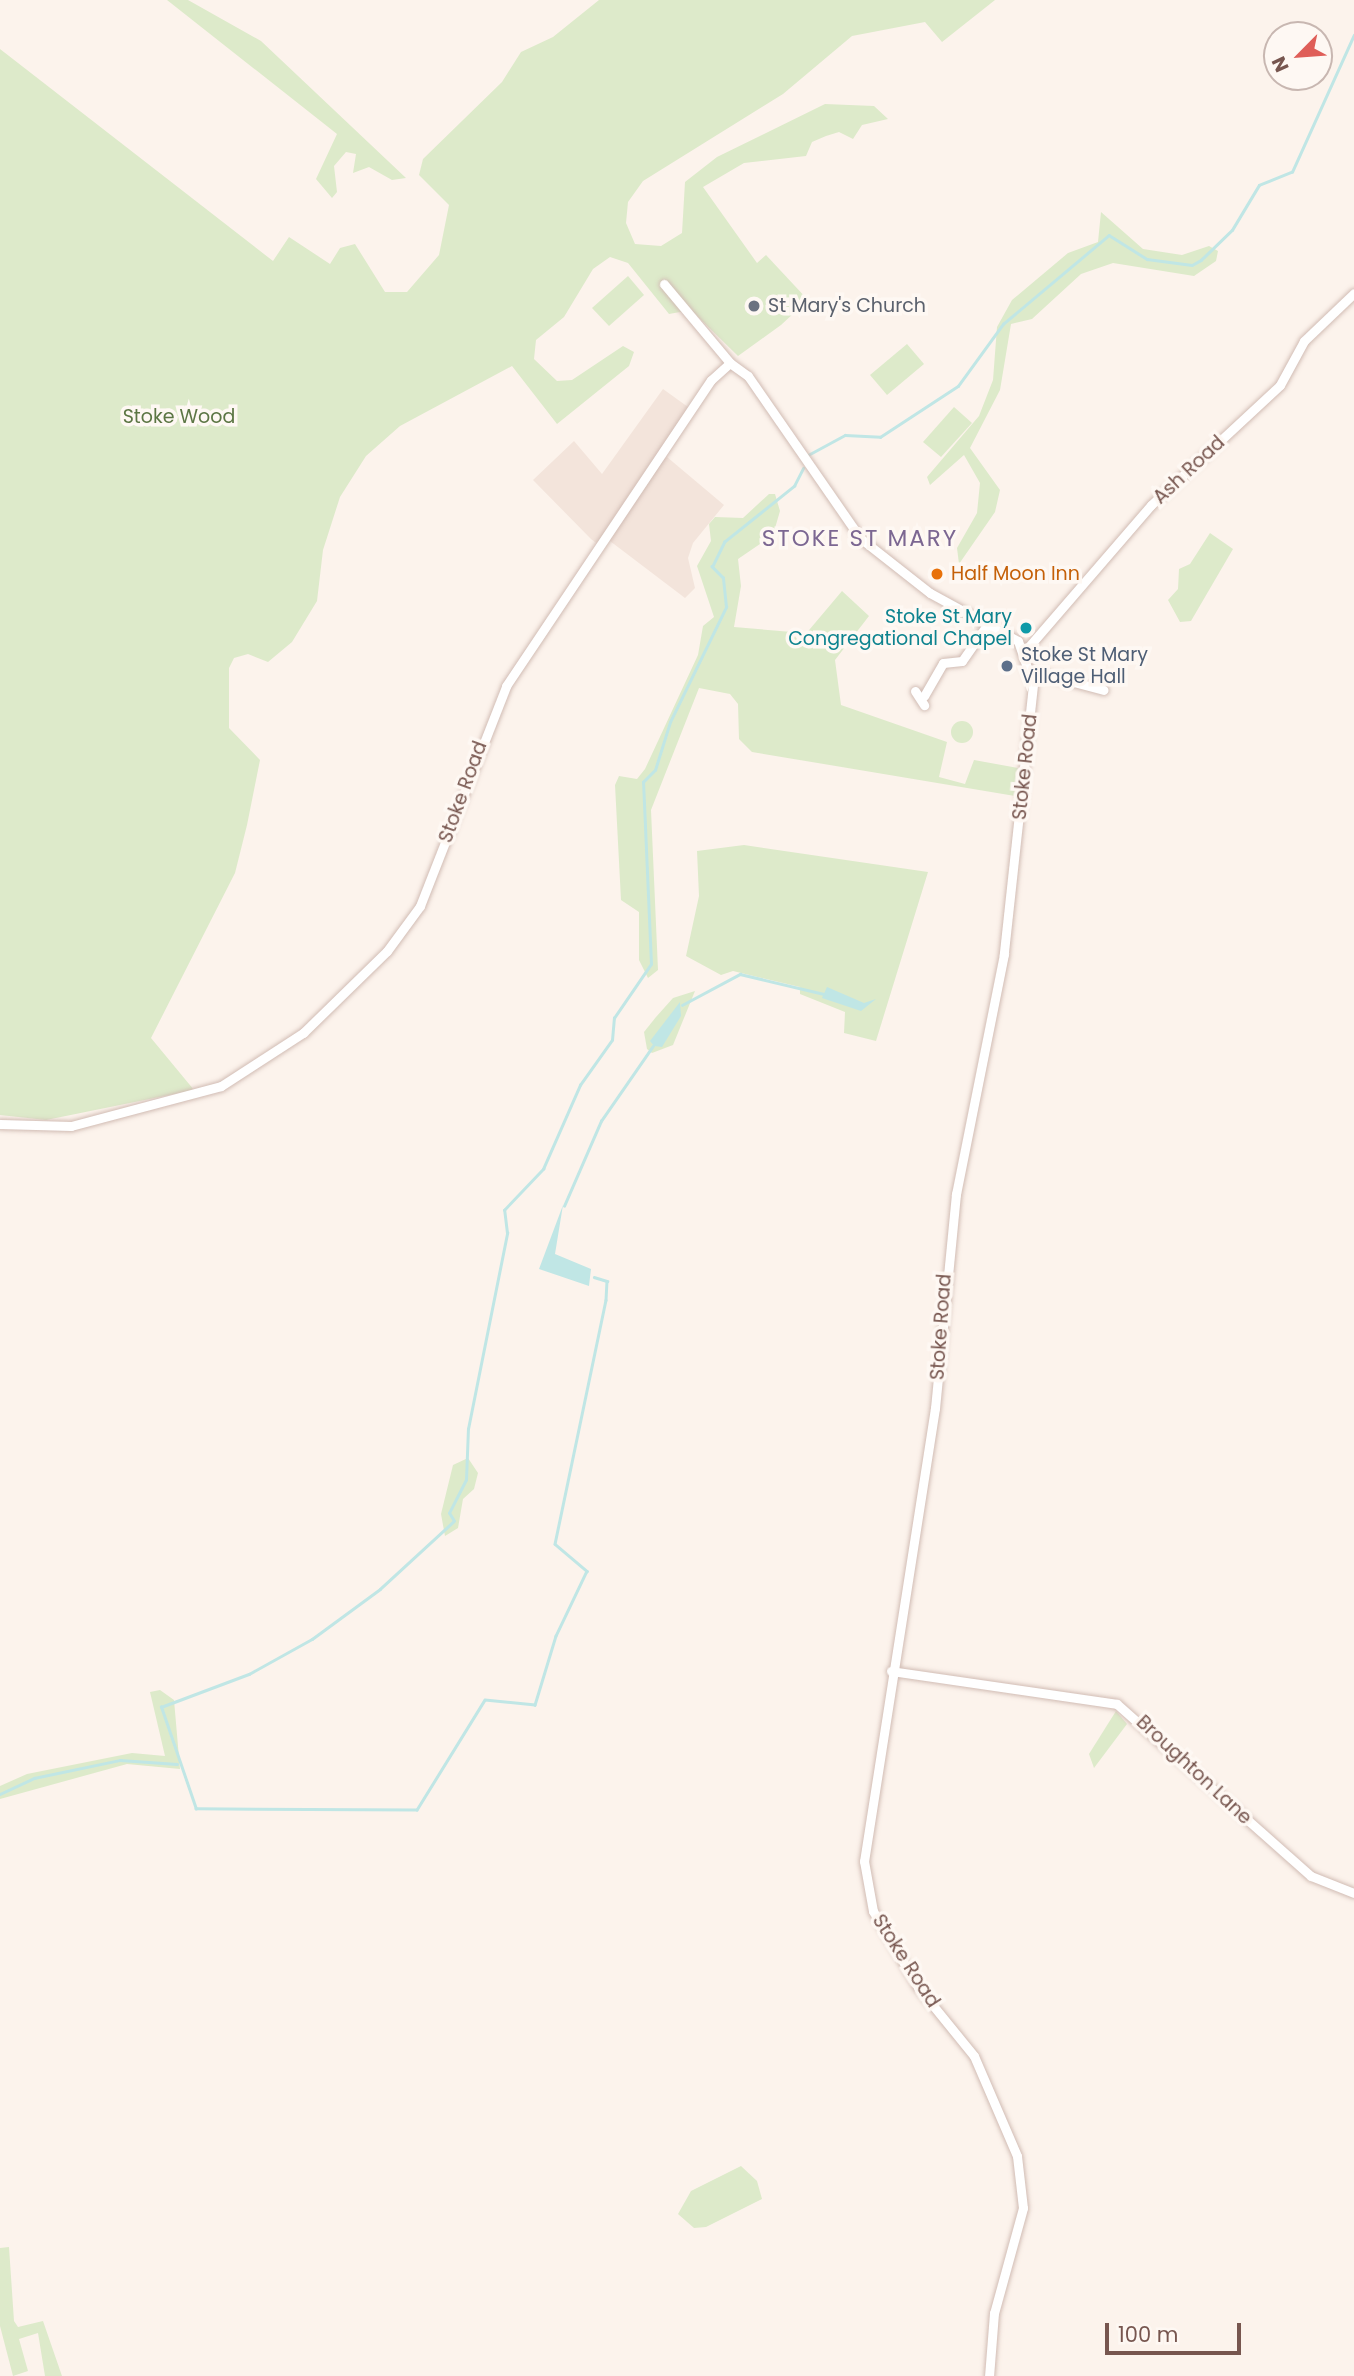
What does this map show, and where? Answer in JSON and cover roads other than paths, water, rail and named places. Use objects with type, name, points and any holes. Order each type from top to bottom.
[{"type":"street","points":[[664,284],[730,363],[748,376],[860,538],[930,593],[989,622],[1025,651]]},
{"type":"street","name":"Ash Road","points":[[1025,651],[1150,505],[1280,384],[1304,341],[1354,293]]},
{"type":"street","name":"Stoke Road","points":[[0,1124],[71,1126],[221,1086],[303,1033],[387,951],[420,906],[506,685],[711,380],[730,363]]},
{"type":"street","points":[[921,697],[943,663],[962,661],[989,622]]},
{"type":"street","name":"Stoke Road","points":[[989,2376],[994,2313],[1017,2232],[1022,2183],[991,2086],[918,1987],[867,1897],[865,1837],[935,1408],[956,1194],[1004,954],[1032,671],[1025,651]]},
{"type":"street","points":[[1032,671],[1104,690]]},
{"type":"street","name":"Broughton Lane","points":[[891,1671],[1117,1704],[1311,1876],[1354,1892]]},
{"type":"water","points":[[827,987],[864,1003],[876,999],[861,1011],[822,998]]},
{"type":"water","points":[[680,1002],[681,1016],[662,1047],[654,1046],[650,1041]]},
{"type":"water","points":[[563,1205],[555,1254],[591,1269],[589,1286],[539,1269]]},
{"type":"waterway","points":[[808,455],[845,435],[880,437],[958,386],[1003,324],[1109,235],[1147,259],[1192,265],[1201,260],[1232,230],[1259,185],[1292,172],[1354,35]]},
{"type":"waterway","points":[[594,1277],[607,1281],[606,1300],[555,1544],[587,1571],[556,1636],[535,1705],[485,1700],[417,1810],[196,1809],[161,1707],[249,1674],[312,1639],[380,1589],[454,1521],[449,1513],[466,1480],[468,1429],[507,1233],[504,1210],[543,1169],[580,1085],[612,1040],[614,1018],[651,964],[643,782],[655,770],[670,722],[726,607],[723,578],[712,567],[724,542],[794,486],[803,468]]},
{"type":"waterway","points":[[682,1005],[740,974],[824,994]]},
{"type":"waterway","points":[[564,1206],[601,1121],[653,1046]]},
{"type":"waterway","points":[[0,1794],[34,1778],[120,1760],[177,1764]]},
{"type":"place","name":"St Mary's Church","points":[[754,306]]},
{"type":"place","name":"Half Moon Inn","points":[[937,574]]},
{"type":"place","name":"Stoke St Mary Congregational Chapel","points":[[1026,628]]},
{"type":"place","name":"Stoke St Mary Village Hall","points":[[1007,666]]},
{"type":"district","name":"STOKE ST MARY","points":[[860,538]]},
{"type":"park label","name":"Stoke Wood","points":[[179,417]]}]
